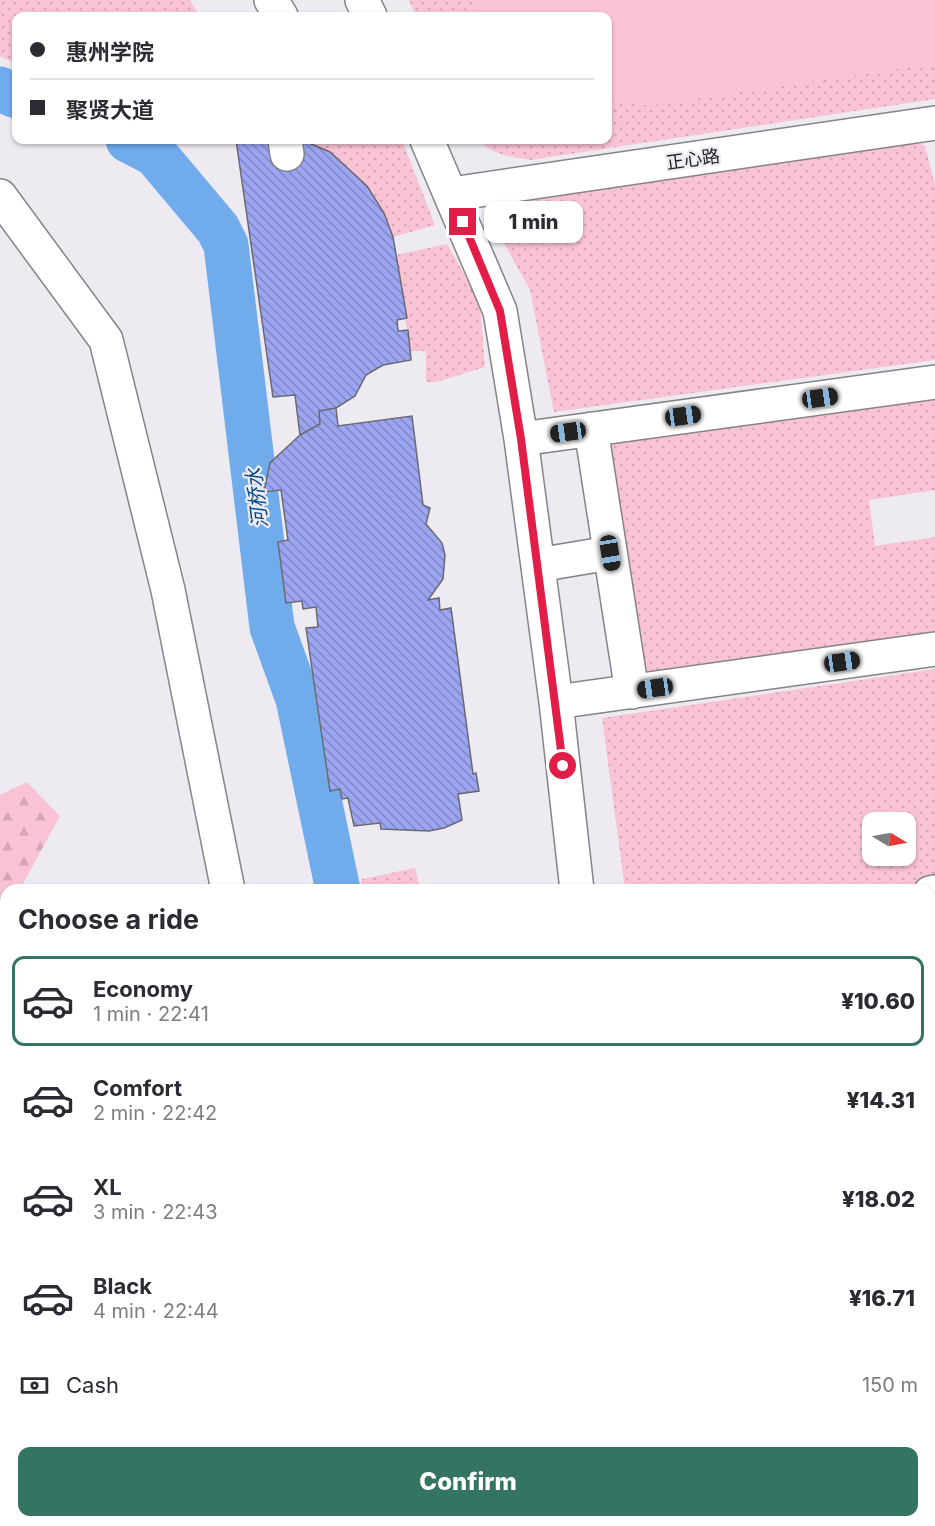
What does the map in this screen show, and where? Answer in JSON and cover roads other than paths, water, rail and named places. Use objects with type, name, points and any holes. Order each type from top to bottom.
[{"type":"street","name":"正心路","points":[[452,194],[935,123]]},
{"type":"street","points":[[429,144],[500,311],[521,439],[538,565],[576,884]]},
{"type":"street","points":[[0,196],[106,340],[168,590],[227,884]]},
{"type":"street","points":[[521,439],[935,382]]},
{"type":"street","points":[[591,429],[632,692]]},
{"type":"street","points":[[538,565],[610,553]]},
{"type":"street","points":[[556,702],[935,649]]},
{"type":"waterway","name":"河桥水","points":[[0,89],[12,94]]},
{"type":"waterway","name":"河桥水","points":[[136,144],[155,154],[218,229],[226,245],[272,627],[298,699],[337,884]]}]
